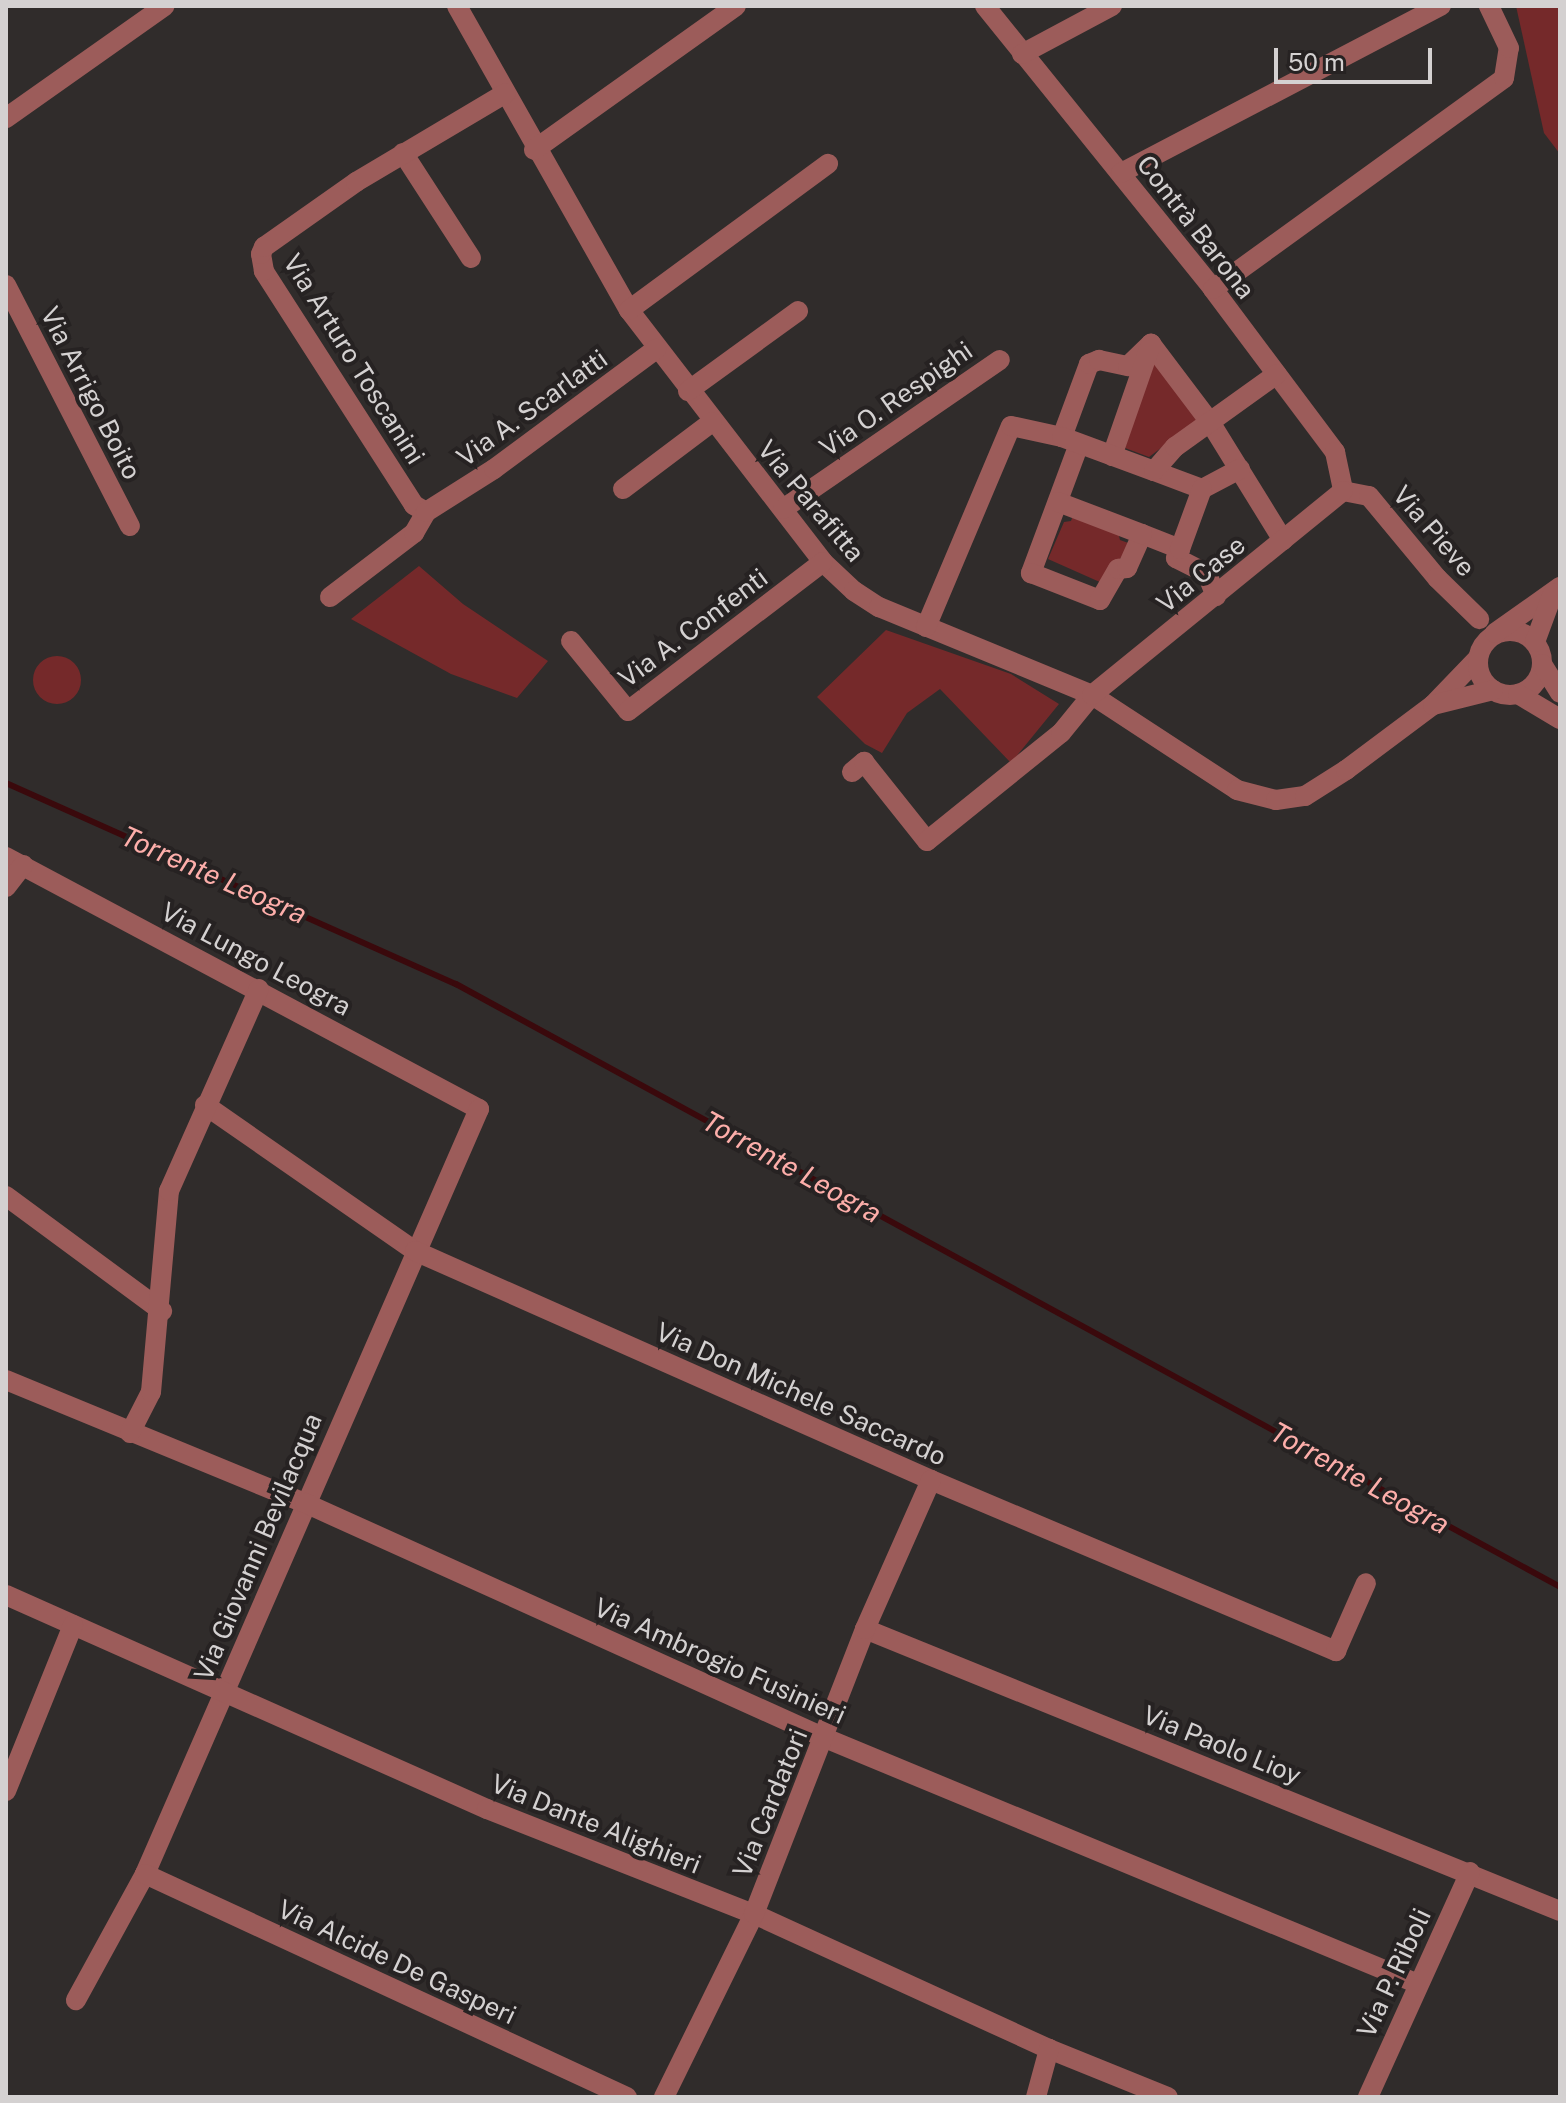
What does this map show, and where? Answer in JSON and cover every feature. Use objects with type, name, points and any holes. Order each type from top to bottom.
[{"type":"street","points":[[6,118],[165,6]]},
{"type":"street","name":"Via Parafitta","points":[[457,6],[534,150],[629,310],[688,391],[823,562],[854,591],[926,627],[1092,695],[1237,790],[1276,800],[1305,796],[1433,705],[1478,658]]},
{"type":"street","points":[[534,150],[713,12],[736,6]]},
{"type":"street","name":"Contrà Barona","points":[[985,6],[1213,289],[1335,452],[1343,491]]},
{"type":"street","points":[[1022,54],[1112,6]]},
{"type":"street","points":[[1121,173],[1441,6]]},
{"type":"street","points":[[1213,289],[1504,78],[1509,48],[1489,6]]},
{"type":"street","name":"Via Arturo Toscanini","points":[[426,512],[414,505],[261,260],[264,247],[403,153],[506,93]]},
{"type":"street","points":[[403,153],[471,258]]},
{"type":"street","points":[[629,310],[828,164]]},
{"type":"street","name":"Via Arrigo Boito","points":[[6,285],[130,526]]},
{"type":"street","points":[[688,391],[798,311]]},
{"type":"street","points":[[1151,344],[1210,422],[1283,540]]},
{"type":"street","points":[[1142,534],[1127,568],[1118,569],[1100,600],[1031,573],[1058,502],[1089,364],[1099,360],[1128,366],[1151,344]]},
{"type":"street","points":[[1112,456],[1151,344]]},
{"type":"street","name":"Via A. Scarlatti","points":[[330,597],[414,533],[426,512],[494,469],[656,349]]},
{"type":"street","name":"Via O. Respighi","points":[[783,509],[1000,360]]},
{"type":"street","points":[[1154,471],[1210,422],[1277,374]]},
{"type":"street","points":[[623,489],[712,422]]},
{"type":"street","points":[[926,627],[1011,426],[1070,440],[1202,489]]},
{"type":"street","points":[[1216,596],[1207,574],[1176,558],[1202,489],[1240,469]]},
{"type":"street","name":"Via Case","points":[[852,772],[864,762],[927,841],[1061,733],[1092,695],[1343,491]]},
{"type":"street","name":"Via Pieve","points":[[1343,491],[1369,496],[1437,578],[1479,619]]},
{"type":"street","points":[[1058,502],[1180,549]]},
{"type":"street","name":"Via A. Confenti","points":[[571,641],[628,711],[823,562]]},
{"type":"street","points":[[1558,588],[1494,634],[1478,658],[1481,676],[1493,690],[1518,694],[1560,719]]},
{"type":"street","points":[[1558,588],[1544,607],[1535,642],[1542,664],[1560,693]]},
{"type":"street","points":[[1494,634],[1516,631],[1535,642]]},
{"type":"street","points":[[1518,694],[1535,683],[1542,664]]},
{"type":"street","name":"Via Parafitta","points":[[1433,705],[1493,690]]},
{"type":"street","points":[[6,887],[14,861]]},
{"type":"street","name":"Via Lungo Leogra","points":[[14,861],[479,1109]]},
{"type":"street","points":[[130,1433],[151,1392],[162,1311],[169,1191],[259,989]]},
{"type":"street","name":"Via Don Michele Saccardo","points":[[205,1105],[415,1251],[931,1480],[1336,1651],[1366,1583]]},
{"type":"street","name":"Via Giovanni Bevilacqua","points":[[76,2000],[145,1874],[479,1109]]},
{"type":"street","points":[[6,1196],[162,1311]]},
{"type":"street","name":"Via Ambrogio Fusinieri","points":[[6,1380],[305,1503],[825,1738],[1416,1983]]},
{"type":"street","name":"Via Cardatori","points":[[664,2097],[754,1914],[865,1629],[931,1480]]},
{"type":"street","name":"Via Dante Alighieri","points":[[6,1595],[487,1809],[754,1914],[1049,2049],[1168,2097]]},
{"type":"street","points":[[6,1791],[73,1625]]},
{"type":"street","name":"Via Paolo Lioy","points":[[865,1629],[1560,1911]]},
{"type":"street","name":"Via P. Riboli","points":[[1368,2097],[1416,1983],[1470,1872]]},
{"type":"street","name":"Via Alcide De Gasperi","points":[[145,1874],[627,2097]]},
{"type":"street","points":[[1036,2097],[1049,2049]]},
{"type":"shaded area","points":[[1516,6],[1560,6],[1560,154],[1544,133]]},
{"type":"shaded area","points":[[1153,362],[1198,420],[1149,457],[1125,448]]},
{"type":"shaded area","points":[[1074,512],[1117,528],[1120,540],[1131,544],[1102,583],[1048,559],[1064,522],[1071,521]]},
{"type":"shaded area","points":[[419,566],[463,604],[548,661],[517,698],[451,674],[351,619]]},
{"type":"shaded area","points":[[886,630],[1011,674],[1059,704],[1011,763],[940,689],[907,713],[882,753],[865,744],[817,697]]},
{"type":"shaded area","points":[[57,656],[74,663],[81,680],[74,697],[57,704],[40,697],[33,680],[40,663]]},
{"type":"waterway","name":"Torrente Leogra","points":[[6,783],[456,984],[1560,1587]]}]
